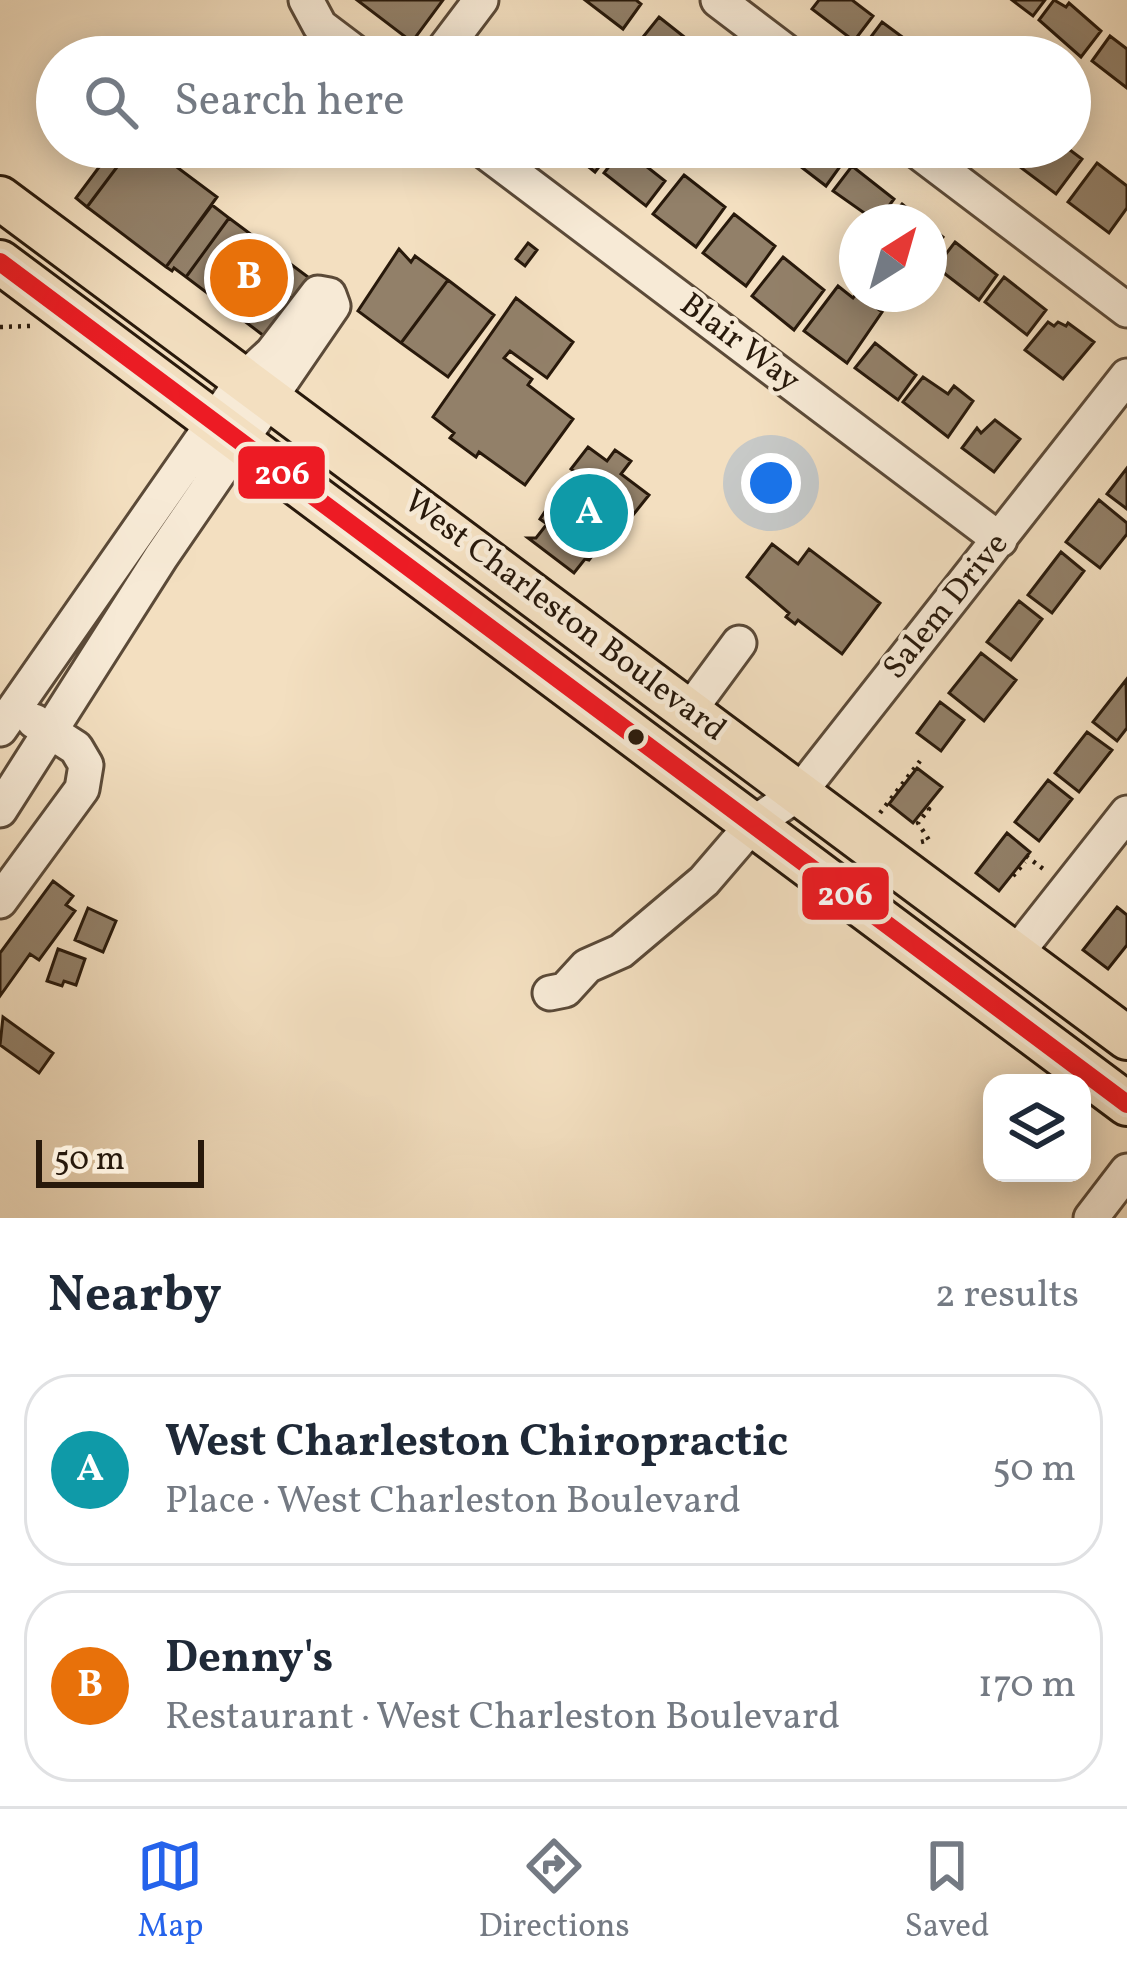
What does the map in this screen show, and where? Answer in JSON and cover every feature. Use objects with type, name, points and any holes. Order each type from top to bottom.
[{"type":"main road","name":"West Charleston Boulevard","points":[[0,198],[1127,1038]]},
{"type":"main road","name":"West Charleston Boulevard","points":[[0,262],[1127,1104]]},
{"type":"street","points":[[306,0],[320,26],[333,36]]},
{"type":"street","points":[[454,36],[482,0]]},
{"type":"street","points":[[718,0],[765,36]]},
{"type":"street","name":"Blair Way","points":[[507,168],[1000,540]]},
{"type":"street","points":[[940,168],[1127,310]]},
{"type":"street","name":"Salem Drive","points":[[550,993],[565,990],[587,966],[621,951],[715,870],[753,824],[799,793],[1127,376]]},
{"type":"street","points":[[0,901],[82,789],[86,765],[76,748],[51,733],[8,719],[257,389]]},
{"type":"street","points":[[0,810],[51,733],[226,431]]},
{"type":"street","points":[[689,711],[739,643]]},
{"type":"street","points":[[1016,955],[1127,813]]},
{"type":"street","points":[[1091,1218],[1127,1171]]},
{"type":"path","points":[[0,327],[33,326],[38,319]]},
{"type":"path","points":[[880,825],[920,760]]},
{"type":"path","points":[[905,830],[927,843],[918,824],[926,807]]},
{"type":"path","points":[[1013,876],[1026,859],[1049,874]]},
{"type":"building","points":[[357,0],[443,0],[416,36],[404,36]]},
{"type":"building","points":[[585,0],[636,0],[641,4],[623,29]]},
{"type":"building","points":[[819,0],[852,0],[873,16],[858,36],[847,36],[812,9]]},
{"type":"building","points":[[1012,0],[1045,0],[1033,16]]},
{"type":"building","points":[[1054,0],[1066,7],[1069,3],[1101,31],[1091,44],[1091,36],[1057,36],[1039,20]]},
{"type":"building","points":[[659,17],[683,36],[644,36]]},
{"type":"building","points":[[882,22],[901,36],[872,36]]},
{"type":"building","points":[[1110,36],[1127,49],[1127,88],[1092,61]]},
{"type":"building","points":[[1097,163],[1127,186],[1127,208],[1109,233],[1068,202]]},
{"type":"building","points":[[98,168],[116,168],[87,207],[76,198]]},
{"type":"building","points":[[116,168],[178,168],[217,197],[166,267],[87,207]]},
{"type":"building","points":[[608,168],[648,168],[665,181],[646,206],[604,173]]},
{"type":"building","points":[[803,168],[839,168],[826,186]]},
{"type":"building","points":[[850,168],[894,199],[890,204],[851,204],[833,191]]},
{"type":"building","points":[[1022,168],[1075,168],[1056,194]]},
{"type":"building","points":[[684,175],[725,207],[696,247],[653,214]]},
{"type":"building","points":[[212,205],[229,218],[186,277],[166,267]]},
{"type":"building","points":[[734,214],[775,246],[746,286],[703,253]]},
{"type":"building","points":[[229,218],[312,280],[295,301],[291,298],[264,336],[186,277]]},
{"type":"building","points":[[955,242],[997,275],[979,300],[947,275],[947,253]]},
{"type":"building","points":[[528,243],[537,250],[525,266],[516,259]]},
{"type":"building","points":[[399,249],[411,262],[415,256],[448,280],[401,343],[358,311]]},
{"type":"building","points":[[783,257],[824,290],[794,330],[752,296]]},
{"type":"building","points":[[1004,277],[1046,310],[1027,335],[985,302]]},
{"type":"building","points":[[448,280],[494,315],[448,377],[401,343]]},
{"type":"building","points":[[838,286],[839,312],[882,312],[847,363],[804,331]]},
{"type":"building","points":[[516,298],[573,342],[547,378],[510,351],[504,358],[532,379],[528,385],[573,419],[525,485],[450,438],[454,433],[433,417]]},
{"type":"building","points":[[1048,322],[1054,326],[1068,323],[1094,342],[1063,379],[1025,350]]},
{"type":"building","points":[[875,343],[916,375],[898,400],[855,368]]},
{"type":"building","points":[[923,377],[948,394],[954,386],[973,401],[948,437],[903,402]]},
{"type":"building","points":[[995,420],[1020,439],[994,472],[962,448],[977,428],[981,433]]},
{"type":"building","points":[[588,447],[607,461],[615,450],[631,461],[621,474],[649,495],[625,525],[619,521],[574,573],[528,538],[536,538],[547,524],[540,519],[579,475],[571,469]]},
{"type":"building","points":[[1127,468],[1127,509],[1107,494]]},
{"type":"building","points":[[1099,500],[1127,523],[1127,534],[1100,568],[1066,542]]},
{"type":"building","points":[[772,544],[798,564],[809,549],[880,603],[842,654],[798,620],[795,624],[786,617],[789,613],[747,577]]},
{"type":"building","points":[[1061,552],[1084,571],[1052,613],[1028,595]]},
{"type":"building","points":[[1019,601],[1042,619],[1011,660],[987,642]]},
{"type":"building","points":[[981,653],[1016,680],[984,721],[949,693]]},
{"type":"building","points":[[1126,680],[1127,728],[1117,741],[1093,722]]},
{"type":"building","points":[[940,702],[964,720],[941,751],[917,733]]},
{"type":"building","points":[[1087,732],[1112,750],[1079,792],[1055,773]]},
{"type":"building","points":[[917,768],[942,787],[913,823],[889,804]]},
{"type":"building","points":[[1048,780],[1072,799],[1039,841],[1015,822]]},
{"type":"building","points":[[1007,833],[1030,852],[999,891],[976,873]]},
{"type":"building","points":[[53,881],[73,896],[66,905],[75,911],[39,960],[30,954],[0,996],[0,953]]},
{"type":"building","points":[[1117,907],[1127,915],[1127,945],[1108,969],[1083,950]]},
{"type":"building","points":[[88,908],[116,921],[103,952],[75,940]]},
{"type":"building","points":[[58,949],[85,959],[76,985],[47,981]]},
{"type":"building","points":[[3,1017],[53,1053],[39,1073],[0,1045]]},
{"type":"transit line","name":"206","points":[[0,262],[1127,1104]]},
{"type":"place","name":"Denny's","points":[[249,278]]},
{"type":"place","name":"West Charleston Chiropractic","points":[[589,513]]}]
